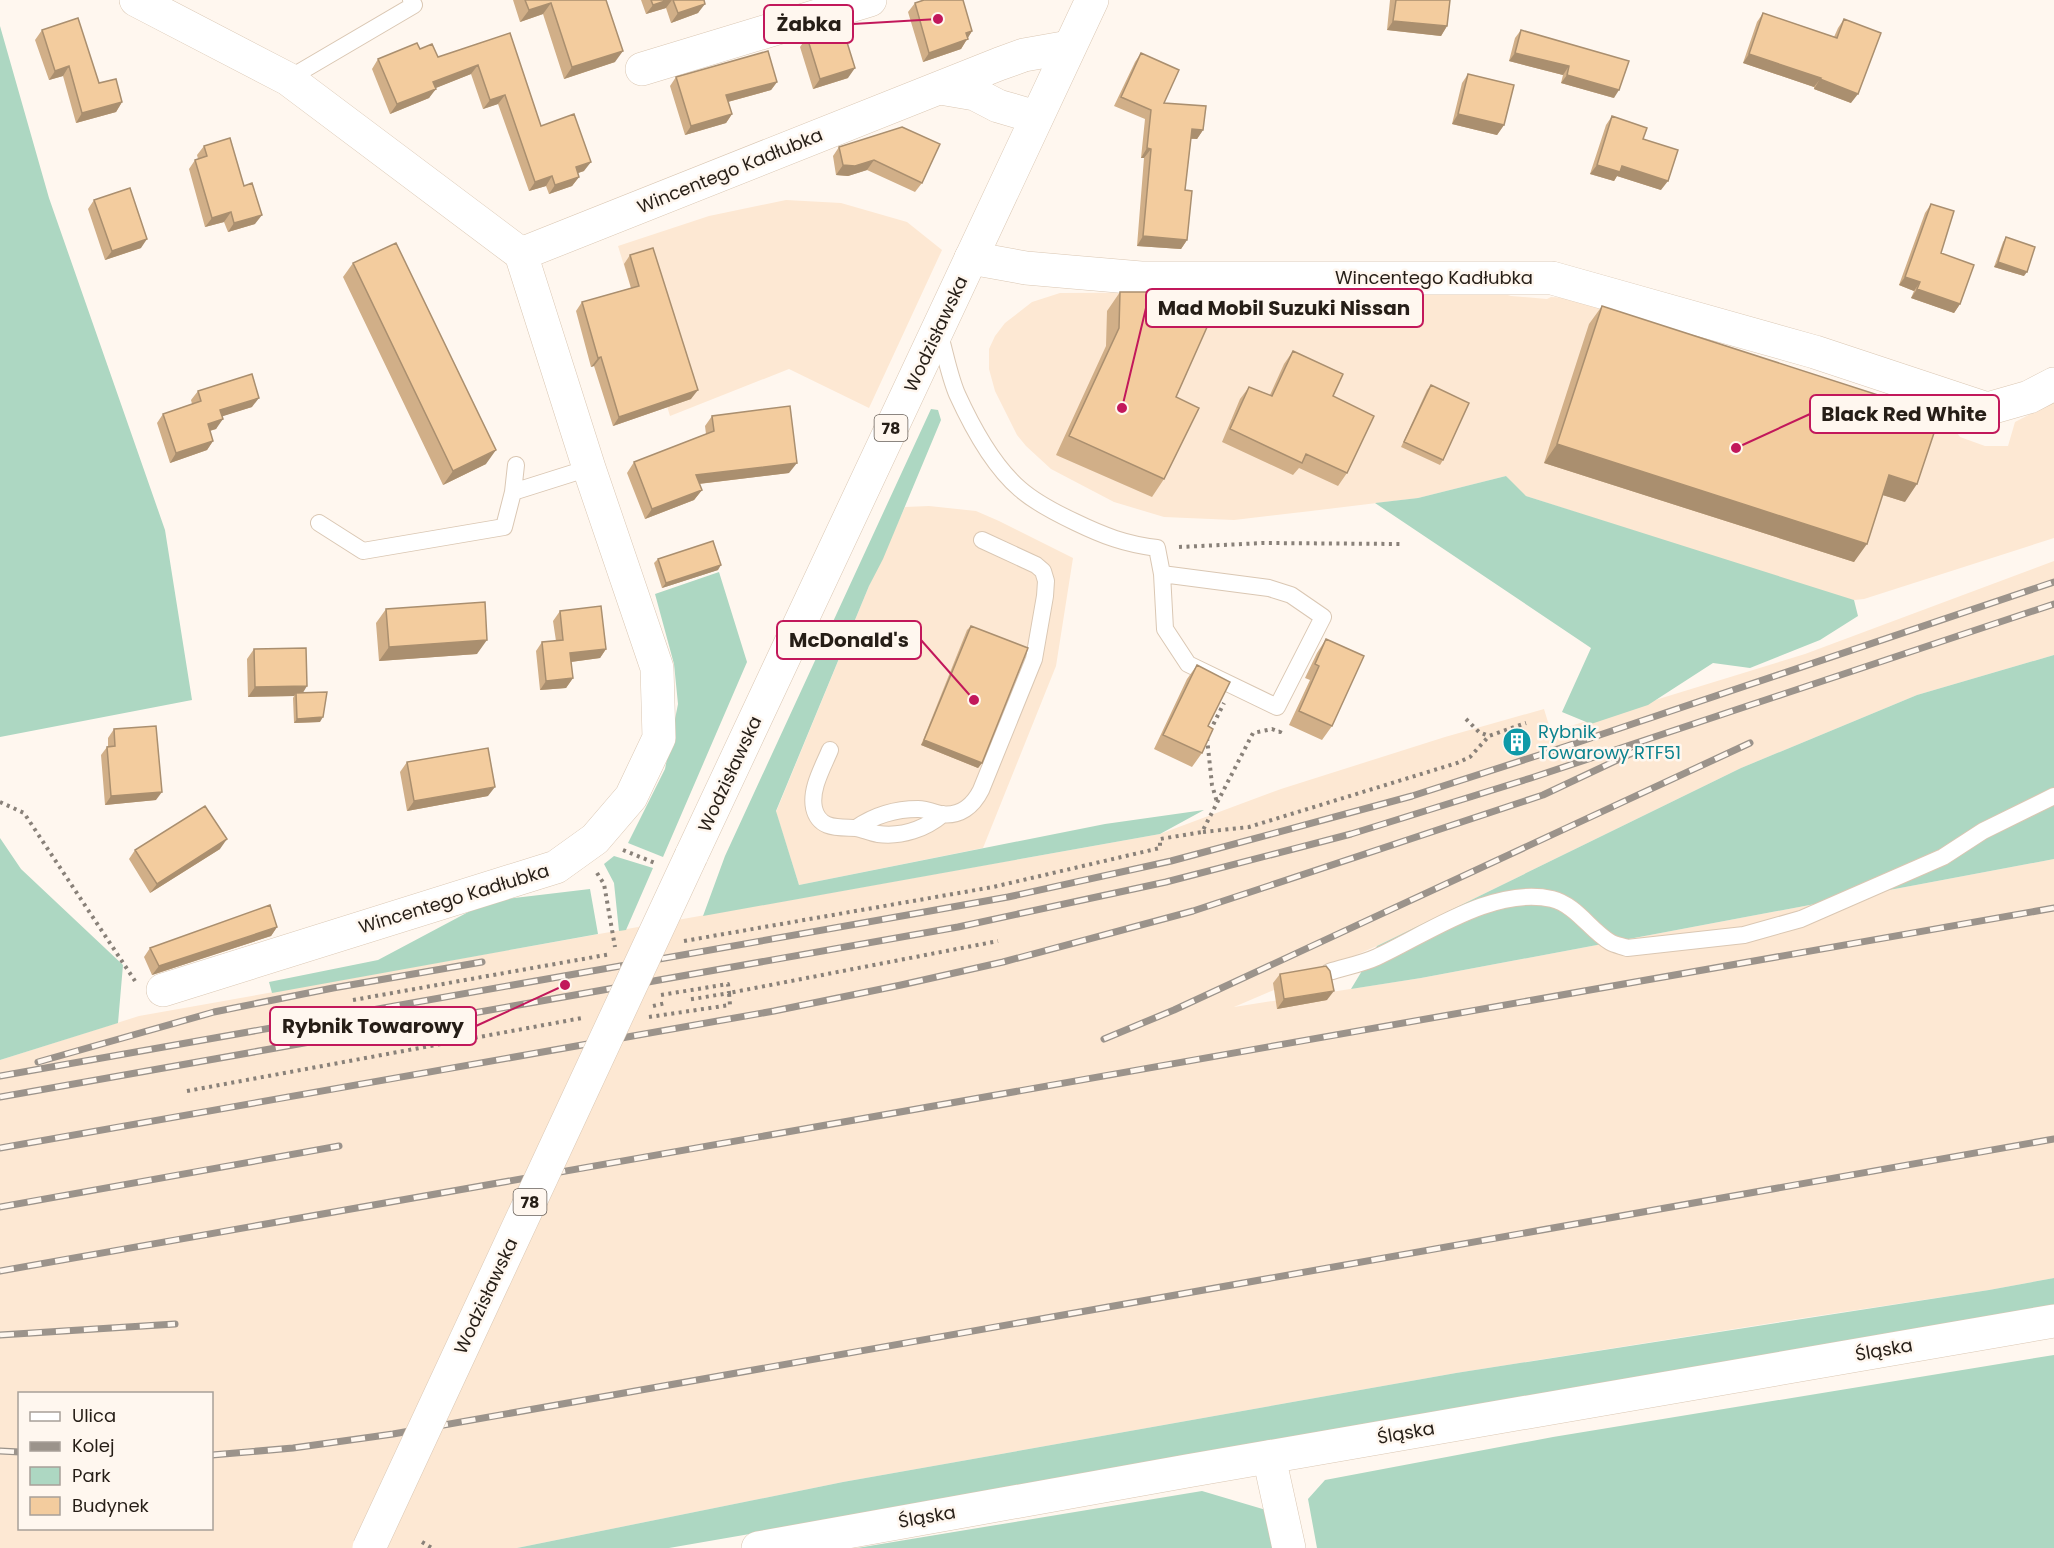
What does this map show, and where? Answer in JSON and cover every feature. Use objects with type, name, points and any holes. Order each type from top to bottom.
[{"type":"street","points":[[136,0],[288,79],[521,254]]},
{"type":"street","points":[[642,69],[870,0]]},
{"type":"street","name":"Wodzisławska","points":[[369,1548],[677,861],[938,329],[1092,0]]},
{"type":"street","name":"Wincentego Kadłubka","points":[[163,990],[556,867],[587,844],[631,797],[659,738],[657,668],[589,468],[521,254],[999,63],[1024,55],[1069,47]]},
{"type":"street","points":[[940,88],[975,94],[998,106],[1036,117]]},
{"type":"street","name":"Wincentego Kadłubka","points":[[971,258],[1026,268],[1141,278],[1552,278],[1815,352],[1987,409],[2029,397],[2054,384]]},
{"type":"street","name":"Śląska","points":[[758,1548],[2054,1321]]},
{"type":"street","points":[[1269,1457],[1289,1548]]},
{"type":"lane","points":[[288,79],[414,5],[411,0]]},
{"type":"lane","points":[[938,329],[957,392],[977,433],[995,462],[1019,489],[1047,509],[1086,528],[1128,544],[1157,548],[1162,574],[1165,629],[1188,664],[1277,707],[1323,617],[1291,595],[1269,588],[1162,574]]},
{"type":"lane","points":[[319,523],[363,550],[504,527],[513,492],[516,465]]},
{"type":"lane","points":[[513,492],[589,468]]},
{"type":"lane","points":[[830,750],[814,795],[814,808],[820,819],[828,825],[840,829],[856,828],[886,834],[922,829],[943,814],[964,810],[976,800],[1034,659],[1046,581],[1043,571],[1036,565],[982,540]]},
{"type":"lane","points":[[1329,972],[1375,958],[1476,908],[1533,897],[1553,900],[1568,906],[1612,944],[1628,948],[1744,935],[1801,919],[1943,857],[1983,831],[2054,796]]},
{"type":"path","points":[[1157,548],[1264,543],[1401,544]]},
{"type":"path","points":[[1217,802],[1212,785],[1207,738],[1234,685]]},
{"type":"path","points":[[1466,719],[1479,732],[1489,736]]},
{"type":"path","points":[[1202,832],[1252,733],[1272,729],[1280,732],[1284,723]]},
{"type":"path","points":[[677,942],[993,887],[1160,848],[1160,839],[1249,827],[1457,763],[1470,757],[1489,736],[1526,723]]},
{"type":"path","points":[[0,802],[24,813],[138,985],[161,987],[163,990]]},
{"type":"path","points":[[587,844],[677,861]]},
{"type":"path","points":[[352,999],[617,953],[604,884],[587,844]]},
{"type":"path","points":[[658,995],[728,984],[729,993],[687,999]]},
{"type":"path","points":[[422,1542],[432,1548]]},
{"type":"shaded area","points":[[786,200],[841,203],[907,222],[942,250],[869,408],[789,369],[670,416],[618,246],[709,216]]},
{"type":"shaded area","points":[[1495,291],[1511,296],[1594,301],[1949,421],[1960,437],[1985,446],[2008,446],[2015,422],[2054,402],[2054,538],[1864,599],[1854,600],[1831,595],[1526,496],[1516,489],[1506,476],[1418,498],[1311,511],[1234,520],[1164,517],[1114,502],[1051,469],[1017,435],[995,391],[989,369],[989,349],[1005,323],[1032,302],[1060,293]]},
{"type":"shaded area","points":[[929,506],[976,511],[1073,558],[1056,666],[983,848],[799,885],[776,812],[869,586],[905,507]]},
{"type":"shaded area","points":[[2054,561],[2054,655],[1917,695],[1741,768],[1377,946],[1234,1007],[1421,978],[2054,859],[2054,1278],[1456,1373],[843,1482],[517,1548],[0,1548],[0,1060],[139,1016],[1160,834],[1281,789],[1445,737],[1544,709],[1551,732],[1805,654]]},
{"type":"green space","points":[[0,26],[49,198],[165,530],[192,700],[0,737]]},
{"type":"green space","points":[[931,409],[938,410],[941,420],[776,811],[799,885],[1105,824],[1204,810],[1160,834],[703,916],[725,856]]},
{"type":"green space","points":[[1506,476],[1526,496],[1854,600],[1858,616],[1820,640],[1750,668],[1713,663],[1648,705],[1591,724],[1562,712],[1591,648],[1375,503],[1418,498]]},
{"type":"green space","points":[[719,572],[747,662],[663,857],[628,843],[665,769],[678,704],[674,664],[655,594]]},
{"type":"green space","points":[[2054,655],[2054,859],[1421,978],[1351,989],[1377,946],[1741,768],[1917,695]]},
{"type":"green space","points":[[0,838],[21,869],[123,965],[118,1023],[0,1060]]},
{"type":"green space","points":[[614,856],[653,868],[626,930],[619,931],[614,883],[604,864]]},
{"type":"green space","points":[[590,889],[598,934],[272,993],[269,982],[378,960],[489,901]]},
{"type":"green space","points":[[2054,1278],[2054,1307],[669,1548],[517,1548],[843,1482],[1456,1373]]},
{"type":"green space","points":[[2054,1355],[2054,1548],[1317,1548],[1308,1499],[1325,1480],[1553,1437]]},
{"type":"green space","points":[[1202,1491],[1266,1510],[1274,1548],[857,1548]]},
{"type":"building","points":[[525,0],[606,0],[623,51],[572,67],[551,3],[529,10]]},
{"type":"building","points":[[651,0],[668,0],[653,5]]},
{"type":"building","points":[[673,0],[704,0],[705,4],[678,13]]},
{"type":"building","points":[[924,0],[963,0],[972,31],[966,33],[968,39],[929,53],[915,3]]},
{"type":"building","points":[[1396,0],[1450,0],[1447,26],[1393,21]]},
{"type":"building","points":[[1763,13],[1837,38],[1844,19],[1881,33],[1858,94],[1821,78],[1749,54]]},
{"type":"building","points":[[78,18],[99,83],[116,79],[122,102],[82,113],[69,66],[55,71],[42,30]]},
{"type":"building","points":[[842,26],[855,68],[820,79],[807,37]]},
{"type":"building","points":[[1521,30],[1629,61],[1619,90],[1567,75],[1569,66],[1515,53]]},
{"type":"building","points":[[510,33],[541,126],[574,114],[591,162],[576,167],[579,177],[555,185],[552,176],[535,182],[505,95],[490,100],[478,65],[433,82],[436,89],[397,104],[378,59],[417,43],[420,49],[432,44],[438,57]]},
{"type":"building","points":[[768,51],[777,82],[726,95],[732,114],[691,126],[676,77]]},
{"type":"building","points":[[1141,53],[1179,70],[1164,103],[1206,106],[1203,130],[1192,129],[1185,190],[1192,191],[1187,240],[1143,236],[1151,149],[1147,148],[1151,110],[1121,97]]},
{"type":"building","points":[[1468,74],[1514,85],[1504,125],[1458,114]]},
{"type":"building","points":[[1612,116],[1647,128],[1643,139],[1678,150],[1668,181],[1622,166],[1620,172],[1597,165]]},
{"type":"building","points":[[902,127],[940,144],[922,183],[874,160],[855,166],[843,165],[839,147]]},
{"type":"building","points":[[230,138],[244,186],[252,183],[262,215],[234,223],[231,212],[212,218],[195,160],[207,156],[204,146]]},
{"type":"building","points":[[130,188],[147,239],[112,251],[94,200]]},
{"type":"building","points":[[1931,204],[1954,211],[1941,253],[1974,265],[1960,304],[1917,289],[1920,282],[1905,277]]},
{"type":"building","points":[[2006,237],[2035,247],[2027,272],[1998,262]]},
{"type":"building","points":[[396,243],[496,450],[453,471],[353,263]]},
{"type":"building","points":[[653,248],[698,390],[619,417],[601,357],[598,358],[582,302],[639,286],[630,255]]},
{"type":"building","points":[[1120,292],[1206,292],[1220,298],[1176,397],[1199,408],[1164,479],[1069,436],[1119,328]]},
{"type":"building","points":[[1602,306],[1940,415],[1917,484],[1889,475],[1867,544],[1557,444]]},
{"type":"building","points":[[1293,351],[1343,374],[1333,396],[1374,416],[1347,473],[1306,454],[1302,463],[1230,429],[1249,387],[1272,396]]},
{"type":"building","points":[[252,374],[259,398],[220,410],[223,419],[208,424],[213,441],[176,453],[163,414],[201,401],[198,391]]},
{"type":"building","points":[[1431,385],[1469,403],[1443,460],[1404,442]]},
{"type":"building","points":[[790,406],[797,463],[696,475],[702,490],[652,509],[634,462],[714,431],[712,416]]},
{"type":"building","points":[[713,541],[721,565],[666,583],[658,559]]},
{"type":"building","points":[[485,602],[487,640],[389,647],[386,609]]},
{"type":"building","points":[[601,606],[606,649],[570,653],[573,678],[546,681],[542,642],[563,640],[560,611]]},
{"type":"building","points":[[971,626],[1028,648],[982,763],[924,740]]},
{"type":"building","points":[[1326,639],[1364,656],[1332,726],[1299,711],[1319,666],[1315,664]]},
{"type":"building","points":[[306,648],[307,686],[255,687],[254,649]]},
{"type":"building","points":[[1197,665],[1230,682],[1208,726],[1213,729],[1202,753],[1163,735]]},
{"type":"building","points":[[327,692],[323,717],[297,719],[296,693]]},
{"type":"building","points":[[156,726],[162,792],[111,796],[107,747],[115,746],[114,729]]},
{"type":"building","points":[[488,748],[495,787],[414,801],[407,762]]},
{"type":"building","points":[[205,806],[227,839],[157,884],[135,850]]},
{"type":"building","points":[[270,905],[277,927],[159,966],[150,948]]},
{"type":"building","points":[[1326,966],[1330,971],[1334,991],[1284,999],[1280,974]]},
{"type":"railway","points":[[0,1076],[1008,897],[1171,861],[1412,796],[2054,582]]},
{"type":"railway","points":[[0,1097],[958,927],[1166,882],[1351,834],[1531,778],[2054,604]]},
{"type":"railway","points":[[1104,1039],[1174,1010],[1750,743]]},
{"type":"railway","points":[[0,1148],[774,1011],[1003,962],[1193,911],[1543,795],[1645,747]]},
{"type":"railway","points":[[0,1271],[2054,908]]},
{"type":"railway","points":[[38,1062],[214,1012],[482,962]]},
{"type":"railway","points":[[213,1455],[293,1448],[393,1434],[2054,1139]]},
{"type":"railway","points":[[0,1207],[339,1146]]},
{"type":"railway","points":[[0,1335],[175,1324]]},
{"type":"railway","points":[[0,1451],[18,1452]]},
{"type":"place","name":"Żabka","points":[[938,19]]},
{"type":"place","name":"Mad Mobil Suzuki Nissan","points":[[1122,408]]},
{"type":"place","name":"Black Red White","points":[[1736,448]]},
{"type":"place","name":"McDonald's","points":[[974,700]]},
{"type":"place","name":"Rybnik Towarowy RTF51","points":[[1517,742]]},
{"type":"place","name":"Rybnik Towarowy","points":[[565,985]]}]
